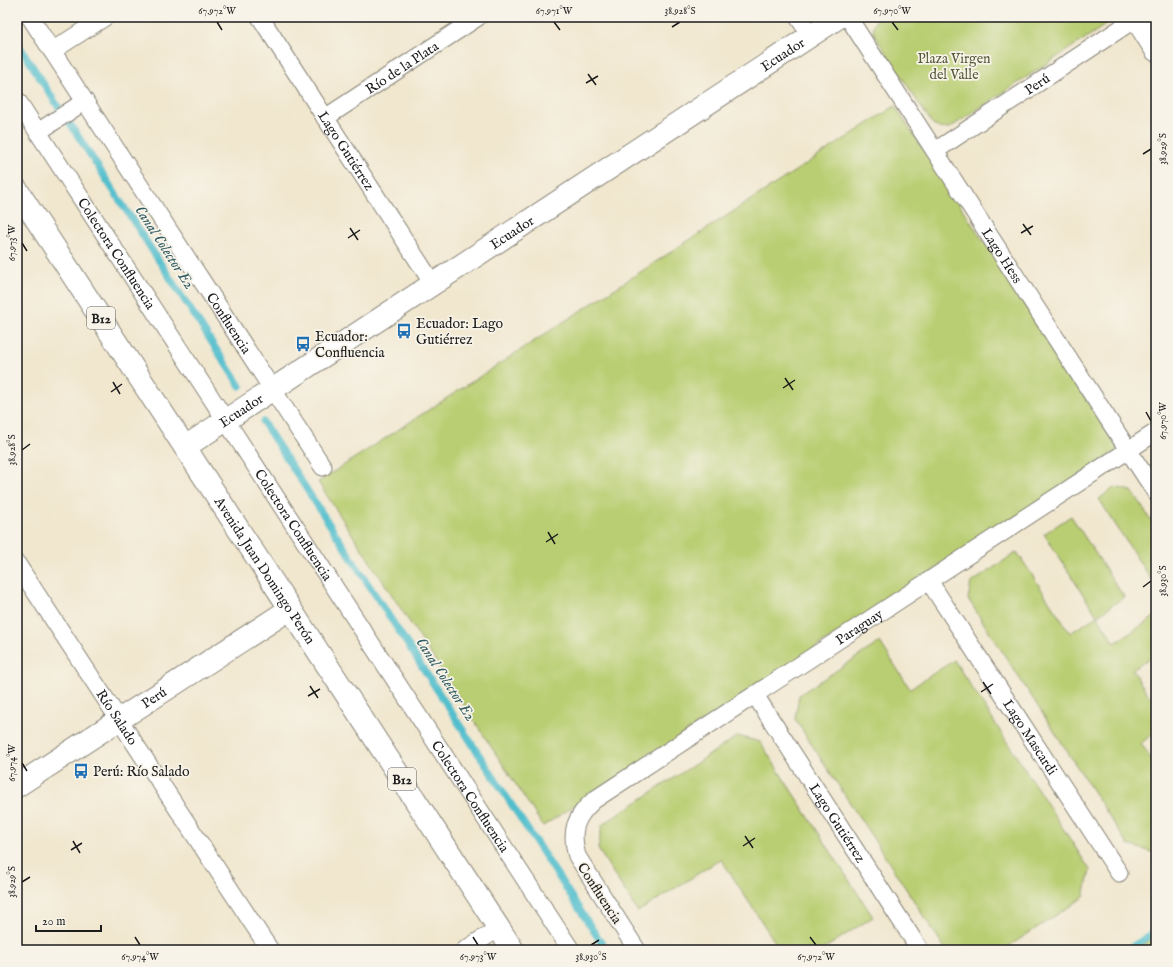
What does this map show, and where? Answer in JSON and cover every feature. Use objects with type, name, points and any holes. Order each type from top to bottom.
[{"type":"street","name":"Confluencia","points":[[30,17],[323,467]]},
{"type":"street","points":[[52,51],[105,17]]},
{"type":"street","name":"Lago Gutiérrez","points":[[260,17],[433,284]]},
{"type":"street","name":"Río de la Plata","points":[[325,118],[478,17]]},
{"type":"street","points":[[798,17],[811,36]]},
{"type":"street","name":"Ecuador","points":[[185,447],[839,17]]},
{"type":"street","name":"Lago Hess","points":[[848,17],[1156,493]]},
{"type":"street","points":[[1136,18],[1156,50]]},
{"type":"street","name":"Perú","points":[[935,151],[1136,18]]},
{"type":"street","name":"Colectora Confluencia","points":[[17,100],[571,950]]},
{"type":"street","points":[[38,132],[85,101]]},
{"type":"street","name":"Avenida Juan Domingo Perón","points":[[18,195],[185,447],[513,950]]},
{"type":"street","name":"Paraguay","points":[[574,832],[584,809],[594,800],[1156,432]]},
{"type":"street","name":"Río Salado","points":[[17,564],[270,950]]},
{"type":"street","name":"Lago Mascardi","points":[[929,581],[1119,873]]},
{"type":"street","name":"Perú","points":[[17,786],[290,609]]},
{"type":"street","name":"Lago Gutiérrez","points":[[755,695],[920,950]]},
{"type":"street","name":"Confluencia","points":[[574,832],[573,844],[576,856],[637,950]]},
{"type":"street","points":[[465,950],[499,928]]},
{"type":"green space","name":"Plaza Virgen del Valle","points":[[879,17],[1110,17],[1104,26],[951,127],[943,129],[931,122],[875,36],[875,21]]},
{"type":"green space","points":[[895,106],[1119,449],[543,826],[318,482]]},
{"type":"green space","points":[[1115,487],[1132,491],[1156,528],[1156,577],[1151,580],[1099,499]]},
{"type":"green space","points":[[1071,516],[1124,597],[1097,616],[1044,534]]},
{"type":"green space","points":[[1017,552],[1070,633],[1097,616],[1115,643],[1156,616],[1156,654],[1132,670],[1150,697],[1156,693],[1156,732],[1141,743],[1156,766],[1156,850],[1152,852],[1128,845],[968,599],[971,583]]},
{"type":"green space","points":[[880,642],[910,689],[954,660],[1090,870],[1084,897],[1003,950],[946,950],[795,719],[799,695]]},
{"type":"green space","points":[[738,736],[760,742],[873,917],[822,950],[780,950],[721,859],[638,912],[598,849],[602,825]]},
{"type":"green space","points":[[1156,936],[1156,950],[1134,950]]},
{"type":"waterway","name":"Canal Colector E2","points":[[17,42],[59,108]]},
{"type":"waterway","name":"Canal Colector E2","points":[[69,122],[240,386]]},
{"type":"waterway","name":"Canal Colector E2","points":[[263,422],[606,950]]},
{"type":"waterway","name":"Canal Colector E2","points":[[1127,950],[1156,931]]},
{"type":"place","name":"Ecuador: Lago Gutiérrez","points":[[404,331]]},
{"type":"place","name":"Ecuador: Confluencia","points":[[303,344]]},
{"type":"place","name":"Perú: Río Salado","points":[[81,771]]}]
